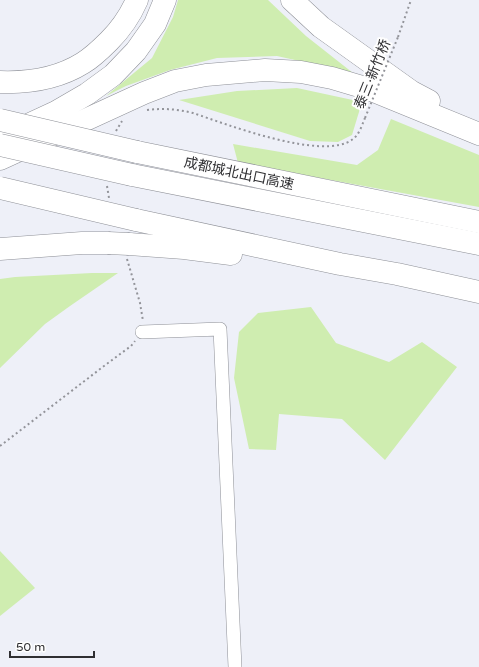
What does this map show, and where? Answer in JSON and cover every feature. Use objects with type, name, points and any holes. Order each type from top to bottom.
[{"type":"highway","points":[[0,82],[26,82],[65,72],[83,63],[99,51],[124,24],[137,0]]},
{"type":"highway","points":[[0,138],[56,112],[87,94],[114,75],[136,52],[155,24],[164,0]]},
{"type":"highway","points":[[292,0],[321,27],[412,92],[479,129]]},
{"type":"highway","points":[[0,159],[144,93],[175,81],[206,75],[265,70],[301,72],[332,78],[362,87],[479,134]]},
{"type":"highway","name":"成都城北出口高速","points":[[0,120],[137,152],[479,222]]},
{"type":"highway","name":"成都城北出口高速","points":[[0,144],[132,175],[479,244]]},
{"type":"highway","points":[[0,188],[136,220],[479,292]]},
{"type":"highway","points":[[0,249],[82,243],[184,248],[310,265],[390,279],[442,285]]},
{"type":"street","points":[[142,332],[220,329],[235,667]]},
{"type":"path","name":"泰三·新竹桥","points":[[365,118],[412,0]]},
{"type":"green space","points":[[178,0],[268,0],[306,36],[353,73],[277,56],[217,58],[170,70],[126,86],[106,96],[152,58],[173,17]]},
{"type":"green space","points":[[297,88],[362,102],[352,135],[338,142],[310,141],[179,100],[237,91]]},
{"type":"green space","points":[[391,119],[479,155],[479,207],[238,163],[233,144],[357,165],[378,150]]},
{"type":"green space","points":[[92,273],[118,273],[45,324],[0,368],[0,279]]},
{"type":"green space","points":[[311,307],[336,343],[389,362],[422,342],[457,367],[385,460],[342,419],[279,414],[276,450],[249,449],[234,378],[239,332],[258,313]]},
{"type":"green space","points":[[0,551],[35,588],[0,616]]}]
